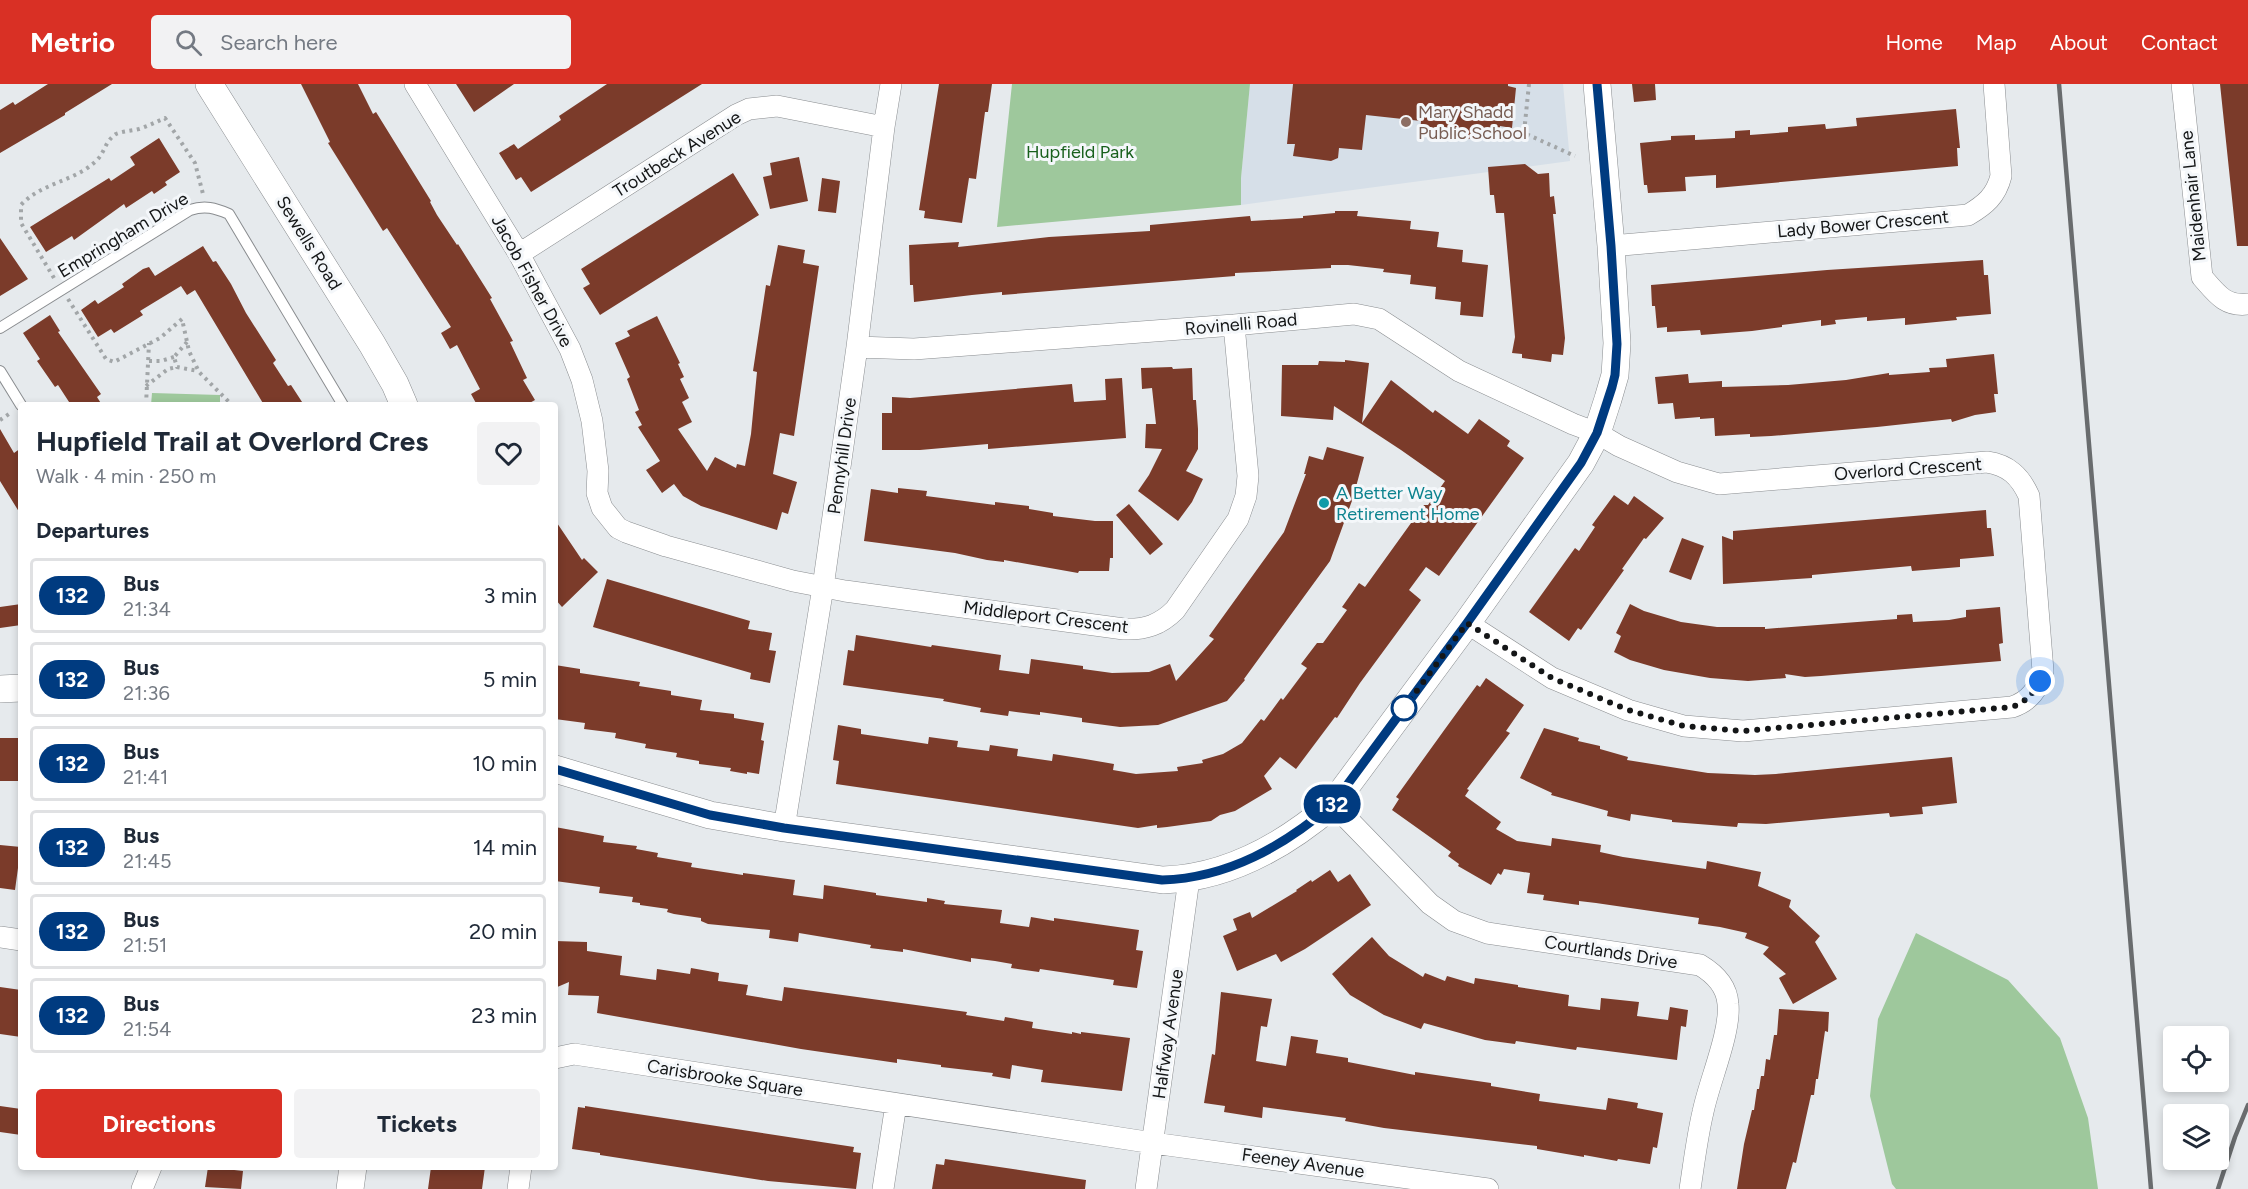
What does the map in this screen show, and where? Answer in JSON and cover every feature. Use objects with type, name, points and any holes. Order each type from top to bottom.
[{"type":"street","name":"Sewells Road","points":[[209,84],[372,344],[396,384],[403,402]]},
{"type":"street","name":"Jacob Fisher Drive","points":[[415,84],[519,254],[556,319],[570,349],[582,380],[592,421],[598,471],[597,493],[609,519],[626,532],[666,546],[793,581],[823,586]]},
{"type":"street","name":"Pennyhill Drive","points":[[784,828],[823,586],[891,84]]},
{"type":"street","points":[[558,770],[710,815],[784,828],[1162,880],[1190,879],[1242,863],[1274,847],[1310,824],[1333,804],[1467,623],[1581,463],[1597,433],[1615,375],[1617,344],[1597,84]]},
{"type":"street","name":"Lady Bower Crescent","points":[[1611,246],[1968,215],[1985,205],[1998,190],[2001,176],[1994,84]]},
{"type":"street","name":"Maidenhair Lane","points":[[2182,84],[2202,277],[2223,300],[2241,305],[2248,304]]},
{"type":"street","name":"Troutbeck Avenue","points":[[519,254],[736,115],[749,109],[777,106],[884,126]]},
{"type":"street","name":"Rovinelli Road","points":[[857,347],[914,350],[1354,314],[1378,319],[1459,370],[1597,433]]},
{"type":"street","name":"Middleport Crescent","points":[[823,586],[1124,629],[1151,627],[1168,617],[1238,519],[1246,496],[1248,476],[1234,325]]},
{"type":"street","name":"Overlord Crescent","points":[[1467,623],[1552,678],[1628,710],[1684,726],[1743,731],[1995,710],[2012,707],[2031,697],[2043,671],[2029,496],[2024,485],[2009,470],[1987,462],[1719,484],[1677,472],[1619,446],[1597,433]]},
{"type":"street","points":[[0,689],[18,688]]},
{"type":"street","name":"Courtlands Drive","points":[[1333,804],[1430,904],[1454,921],[1487,933],[1700,965],[1715,976],[1726,994],[1728,1019],[1702,1112],[1690,1189]]},
{"type":"street","name":"Halfway Avenue","points":[[1146,1189],[1190,879]]},
{"type":"street","points":[[0,937],[18,940]]},
{"type":"street","name":"Carisbrooke Square","points":[[558,1057],[574,1054],[1153,1143]]},
{"type":"street","points":[[883,1189],[896,1104]]},
{"type":"street","name":"Feeney Avenue","points":[[1153,1143],[1488,1189]]},
{"type":"street","points":[[142,1189],[150,1170]]},
{"type":"street","points":[[350,1189],[353,1170]]},
{"type":"street","points":[[518,1189],[521,1170]]},
{"type":"lane","name":"Empringham Drive","points":[[0,328],[190,210],[205,207],[217,208],[229,214],[341,402]]},
{"type":"lane","points":[[0,371],[19,402]]},
{"type":"path","points":[[1529,84],[1524,133],[1575,156]]},
{"type":"path","points":[[149,361],[161,361],[174,357],[187,342]]},
{"type":"path","points":[[146,402],[149,343]]},
{"type":"path","points":[[174,357],[177,367]]},
{"type":"path","points":[[161,361],[165,372]]},
{"type":"path","points":[[146,386],[168,369],[177,367],[199,372]]},
{"type":"shaded area","name":"Mary Shadd Public School","points":[[1250,84],[1563,84],[1570,161],[1241,205],[1241,178]]},
{"type":"green space","name":"Hupfield Park","points":[[1012,84],[1250,84],[1241,178],[1241,205],[997,227]]},
{"type":"green space","points":[[152,393],[220,395],[220,402],[151,402]]},
{"type":"green space","points":[[1916,933],[2008,980],[2060,1038],[2088,1118],[2098,1189],[1896,1189],[1892,1184],[1870,1096],[1878,1019]]},
{"type":"building","points":[[48,84],[112,84],[0,153],[0,110],[13,102],[15,105]]},
{"type":"building","points":[[301,84],[358,84],[373,114],[376,112],[431,201],[437,215],[492,298],[490,299],[513,341],[510,342],[527,378],[523,380],[535,400],[531,402],[475,402],[471,394],[480,389],[457,345],[450,349],[441,333],[451,327],[387,228],[383,231],[328,143],[330,142]]},
{"type":"building","points":[[456,84],[514,84],[474,112]]},
{"type":"building","points":[[607,84],[702,84],[531,192],[521,177],[516,180],[499,153],[514,144],[518,149],[561,120],[559,116]]},
{"type":"building","points":[[939,84],[992,84],[988,112],[985,112],[976,179],[969,178],[962,223],[924,218],[925,211],[919,210]]},
{"type":"building","points":[[1293,84],[1508,84],[1516,88],[1512,128],[1500,126],[1500,130],[1484,128],[1483,140],[1420,134],[1421,121],[1366,115],[1362,150],[1339,148],[1338,158],[1331,161],[1293,156],[1295,144],[1287,144]]},
{"type":"building","points":[[1632,84],[1655,84],[1656,100],[1634,102]]},
{"type":"building","points":[[2220,84],[2248,84],[2248,246],[2237,246]]},
{"type":"building","points":[[1956,109],[1960,148],[1957,148],[1958,166],[1716,188],[1716,175],[1685,177],[1686,191],[1648,193],[1647,185],[1644,185],[1640,143],[1671,140],[1671,136],[1695,135],[1695,140],[1735,138],[1735,131],[1750,130],[1750,135],[1788,132],[1788,127],[1825,124],[1826,129],[1857,126],[1856,118]]},
{"type":"building","points":[[159,138],[180,172],[165,182],[167,185],[154,194],[152,191],[126,208],[124,204],[74,240],[72,236],[46,252],[30,227],[109,178],[111,181],[135,165],[130,157]]},
{"type":"building","points":[[799,157],[808,201],[770,209],[763,177],[772,175],[770,163]]},
{"type":"building","points":[[1525,164],[1538,174],[1549,173],[1550,197],[1554,196],[1556,214],[1553,214],[1565,338],[1563,355],[1552,354],[1551,362],[1522,358],[1522,354],[1512,353],[1515,337],[1504,213],[1496,213],[1494,195],[1490,195],[1488,167]]},
{"type":"building","points":[[733,173],[759,215],[600,315],[583,288],[590,284],[581,269]]},
{"type":"building","points":[[822,178],[840,181],[836,213],[818,211]]},
{"type":"building","points":[[1335,211],[1358,211],[1357,216],[1411,221],[1410,229],[1439,232],[1437,247],[1463,250],[1462,262],[1488,265],[1483,317],[1460,315],[1461,302],[1435,299],[1436,287],[1410,284],[1411,275],[1348,265],[1002,295],[1002,292],[914,302],[913,285],[910,285],[909,245],[959,242],[958,247],[1049,237],[1150,231],[1150,225],[1250,216],[1251,221],[1303,218],[1303,216],[1335,213]]},
{"type":"building","points":[[0,238],[28,279],[0,296]]},
{"type":"building","points":[[778,245],[805,250],[803,263],[819,266],[794,436],[780,433],[773,474],[797,482],[788,514],[782,512],[777,530],[701,506],[683,496],[674,484],[662,493],[646,470],[660,461],[638,427],[642,425],[635,412],[639,410],[627,379],[630,377],[615,343],[630,336],[627,331],[657,316],[680,363],[678,364],[684,377],[680,379],[689,398],[682,402],[692,422],[678,429],[707,471],[715,457],[736,468],[737,464],[745,466],[751,434],[757,372],[753,371],[766,285],[770,286]]},
{"type":"building","points":[[203,246],[231,284],[246,313],[276,360],[273,363],[302,402],[262,402],[195,290],[187,295],[181,286],[140,311],[143,315],[114,333],[111,329],[98,337],[81,310],[95,300],[98,304],[124,287],[122,284],[143,269],[149,267],[155,276]]},
{"type":"building","points":[[1983,260],[1984,275],[1988,275],[1991,314],[1956,317],[1957,320],[1905,325],[1905,318],[1867,321],[1867,317],[1835,320],[1836,324],[1821,326],[1821,320],[1752,331],[1701,335],[1700,330],[1667,332],[1667,327],[1657,328],[1655,306],[1652,306],[1651,285]]},
{"type":"building","points":[[50,315],[60,331],[58,332],[101,394],[97,397],[100,402],[69,402],[58,385],[55,387],[37,361],[40,359],[23,333]]},
{"type":"building","points":[[1994,354],[1998,394],[1994,394],[1996,412],[1952,422],[1951,419],[1771,436],[1750,437],[1750,434],[1715,436],[1714,418],[1675,419],[1673,403],[1658,404],[1655,377],[1688,374],[1689,383],[1722,381],[1722,387],[1788,385],[1846,380],[1889,373],[1889,375],[1930,372],[1929,368],[1947,367],[1946,359]]},
{"type":"building","points":[[1345,360],[1369,363],[1362,423],[1391,380],[1433,413],[1435,410],[1468,434],[1479,419],[1510,441],[1507,446],[1524,458],[1439,576],[1426,567],[1409,590],[1421,600],[1337,718],[1335,717],[1296,769],[1280,757],[1264,776],[1272,789],[1235,811],[1220,815],[1211,821],[1157,828],[1157,825],[1138,828],[836,784],[839,761],[833,760],[838,725],[861,729],[861,734],[928,744],[929,737],[958,741],[957,747],[989,751],[990,745],[1018,749],[1017,756],[1052,761],[1053,754],[1085,759],[1114,764],[1113,770],[1136,774],[1178,771],[1177,767],[1203,763],[1202,760],[1223,754],[1242,743],[1261,719],[1264,721],[1281,698],[1283,700],[1307,668],[1301,664],[1317,643],[1323,643],[1347,610],[1342,607],[1359,583],[1365,587],[1424,505],[1428,505],[1445,481],[1334,406],[1333,420],[1281,416],[1282,365],[1318,365],[1319,361],[1345,362]]},
{"type":"building","points":[[1172,367],[1173,369],[1192,368],[1198,449],[1186,471],[1203,479],[1192,502],[1178,521],[1138,491],[1162,449],[1145,448],[1146,424],[1156,424],[1152,388],[1142,389],[1141,368]]},
{"type":"building","points":[[1122,378],[1126,438],[988,449],[988,444],[920,450],[882,450],[882,413],[892,413],[892,397],[910,398],[1072,384],[1074,402],[1106,400],[1105,379]]},
{"type":"building","points":[[0,429],[14,453],[18,450],[18,510],[0,481]]},
{"type":"building","points":[[1327,447],[1364,457],[1353,498],[1330,561],[1245,680],[1227,701],[1158,725],[1120,727],[1082,722],[1082,718],[1040,712],[1040,715],[1009,711],[1008,716],[980,712],[981,708],[943,701],[944,699],[843,685],[848,650],[854,651],[856,635],[1001,655],[999,670],[1029,674],[1031,659],[1083,666],[1083,669],[1112,673],[1149,672],[1170,664],[1176,681],[1214,639],[1209,636],[1284,532],[1306,474],[1304,474],[1309,456],[1323,460]]},
{"type":"building","points":[[898,488],[927,491],[926,496],[995,505],[995,502],[1029,506],[1029,509],[1053,513],[1053,516],[1113,521],[1113,558],[1110,558],[1109,571],[1079,571],[1078,573],[1004,560],[1004,562],[987,560],[955,553],[864,541],[871,489],[898,493]]},
{"type":"building","points":[[1614,495],[1628,505],[1634,496],[1664,518],[1646,539],[1644,538],[1581,630],[1578,628],[1569,641],[1529,612],[1575,548],[1579,551],[1595,527],[1592,525]]},
{"type":"building","points":[[1129,504],[1163,544],[1150,555],[1116,515]]},
{"type":"building","points":[[1986,510],[1987,528],[1991,528],[1994,556],[1960,559],[1960,567],[1912,571],[1911,566],[1812,575],[1812,578],[1723,584],[1722,536],[1733,540],[1733,531]]},
{"type":"building","points":[[558,524],[582,560],[584,558],[598,572],[562,607],[558,602]]},
{"type":"building","points":[[1682,538],[1704,546],[1691,580],[1669,572]]},
{"type":"building","points":[[607,579],[750,621],[748,629],[772,633],[769,650],[776,651],[770,683],[750,679],[751,673],[593,627]]},
{"type":"building","points":[[18,604],[18,625],[0,628],[0,607]]},
{"type":"building","points":[[1630,604],[1644,611],[1681,622],[1717,627],[1765,627],[1765,629],[1897,619],[1897,615],[1912,614],[1913,622],[1949,620],[1966,617],[1966,610],[2000,607],[2003,643],[1999,644],[2001,661],[1805,677],[1785,674],[1786,678],[1748,681],[1710,678],[1664,670],[1630,660],[1614,652],[1621,636],[1616,633]]},
{"type":"building","points":[[558,665],[580,669],[580,673],[640,682],[639,686],[671,691],[671,695],[702,700],[700,710],[734,714],[734,718],[764,723],[759,774],[747,772],[747,774],[730,771],[731,768],[699,764],[699,761],[676,757],[677,753],[645,748],[646,744],[615,738],[616,733],[584,729],[585,723],[558,719]]},
{"type":"building","points":[[1486,678],[1524,705],[1506,731],[1510,733],[1467,789],[1469,790],[1465,796],[1501,822],[1496,829],[1517,841],[1551,846],[1552,838],[1601,845],[1600,852],[1623,857],[1706,869],[1707,861],[1761,872],[1758,886],[1791,900],[1789,907],[1820,936],[1815,942],[1837,979],[1793,1004],[1779,978],[1786,974],[1763,954],[1769,947],[1745,938],[1747,933],[1698,924],[1699,918],[1579,901],[1579,905],[1543,900],[1544,895],[1527,893],[1530,873],[1504,869],[1501,875],[1498,873],[1491,885],[1458,866],[1459,864],[1448,856],[1451,852],[1392,810],[1399,799],[1396,797],[1477,685],[1480,687]]},
{"type":"building","points":[[1544,728],[1579,738],[1578,741],[1600,746],[1600,749],[1628,757],[1627,760],[1708,773],[1776,774],[1952,757],[1957,803],[1922,807],[1923,814],[1890,817],[1889,813],[1766,824],[1738,823],[1737,827],[1672,822],[1672,820],[1631,814],[1630,821],[1607,816],[1608,811],[1551,795],[1552,793],[1520,778]]},
{"type":"building","points":[[0,738],[18,738],[18,781],[0,781]]},
{"type":"building","points":[[558,828],[604,836],[603,842],[637,846],[636,849],[658,853],[657,857],[692,863],[691,867],[795,880],[793,895],[823,899],[824,885],[876,893],[876,895],[927,902],[927,898],[945,901],[944,904],[1002,910],[1000,923],[1029,927],[1031,917],[1054,921],[1054,918],[1139,930],[1136,950],[1143,951],[1137,988],[1113,985],[1114,980],[1040,969],[1039,972],[1011,968],[1012,964],[995,961],[971,958],[971,962],[903,949],[903,952],[870,948],[871,945],[799,933],[798,942],[769,938],[770,930],[708,924],[701,921],[701,918],[674,914],[667,912],[668,909],[640,905],[640,903],[632,902],[633,897],[599,893],[600,887],[558,881]]},
{"type":"building","points":[[0,845],[18,847],[15,890],[0,888]]},
{"type":"building","points":[[1330,870],[1338,882],[1350,874],[1371,905],[1305,949],[1281,962],[1276,954],[1237,971],[1223,936],[1237,930],[1233,919],[1250,912],[1252,918]]},
{"type":"building","points":[[1372,937],[1389,956],[1423,977],[1425,973],[1445,981],[1447,976],[1474,984],[1475,978],[1518,985],[1518,987],[1569,995],[1568,1006],[1600,1010],[1601,998],[1639,1002],[1637,1016],[1668,1020],[1670,1007],[1688,1010],[1686,1027],[1681,1026],[1677,1060],[1577,1047],[1576,1050],[1516,1041],[1515,1044],[1485,1040],[1424,1023],[1421,1029],[1384,1015],[1350,995],[1332,974]]},
{"type":"building","points":[[558,941],[587,942],[587,951],[622,956],[620,975],[656,980],[657,969],[690,974],[691,968],[719,973],[718,981],[748,985],[746,995],[782,1001],[784,987],[967,1012],[966,1015],[1004,1021],[1005,1017],[1033,1022],[1032,1028],[1072,1034],[1072,1032],[1081,1034],[1081,1032],[1130,1038],[1122,1091],[1041,1082],[1043,1070],[1012,1065],[1010,1079],[992,1076],[993,1073],[941,1067],[941,1065],[897,1059],[897,1063],[801,1049],[597,1013],[599,996],[568,995],[569,982],[558,987]]},
{"type":"building","points":[[0,987],[18,990],[18,1037],[0,1034]]},
{"type":"building","points":[[1221,992],[1272,999],[1267,1027],[1261,1026],[1256,1061],[1286,1066],[1291,1036],[1318,1040],[1316,1053],[1348,1058],[1348,1062],[1415,1075],[1415,1072],[1491,1083],[1491,1086],[1540,1094],[1539,1101],[1606,1110],[1608,1098],[1638,1103],[1637,1108],[1663,1113],[1657,1148],[1653,1147],[1650,1164],[1584,1155],[1584,1157],[1537,1149],[1537,1146],[1384,1128],[1345,1121],[1346,1118],[1263,1107],[1262,1118],[1224,1112],[1225,1106],[1204,1103],[1212,1054],[1215,1055]]},
{"type":"building","points":[[1779,1009],[1829,1012],[1828,1032],[1825,1031],[1818,1079],[1816,1079],[1814,1095],[1811,1095],[1796,1163],[1793,1162],[1786,1189],[1737,1189],[1744,1144],[1752,1110],[1754,1110],[1757,1089],[1759,1089],[1761,1076],[1764,1076],[1766,1059],[1770,1060],[1774,1035],[1777,1035]]},
{"type":"building","points":[[0,1106],[18,1109],[18,1135],[0,1132]]},
{"type":"building","points":[[585,1106],[854,1147],[853,1152],[861,1153],[856,1189],[768,1181],[572,1149],[578,1107],[585,1108]]},
{"type":"building","points":[[945,1159],[1086,1180],[1085,1189],[932,1189],[936,1164],[944,1165]]},
{"type":"building","points":[[208,1170],[243,1171],[241,1189],[205,1187]]},
{"type":"building","points":[[431,1170],[485,1170],[482,1189],[428,1189]]},
{"type":"railway","points":[[2059,84],[2151,1189]]},
{"type":"railway","points":[[2218,1189],[2248,1105]]},
{"type":"bus line","name":"132","points":[[558,770],[710,815],[784,828],[1162,880],[1190,879],[1242,863],[1274,847],[1310,824],[1333,804],[1457,637],[1581,463],[1597,433],[1615,375],[1617,344],[1597,84]]},
{"type":"place","name":"Mary Shadd Public School","points":[[1406,122]]},
{"type":"place","name":"A Better Way Retirement Home","points":[[1324,503]]},
{"type":"route","points":[[1404,708],[1467,623],[1552,678],[1628,710],[1684,726],[1743,731],[1995,710],[2023,703],[2031,697],[2040,681]]}]
